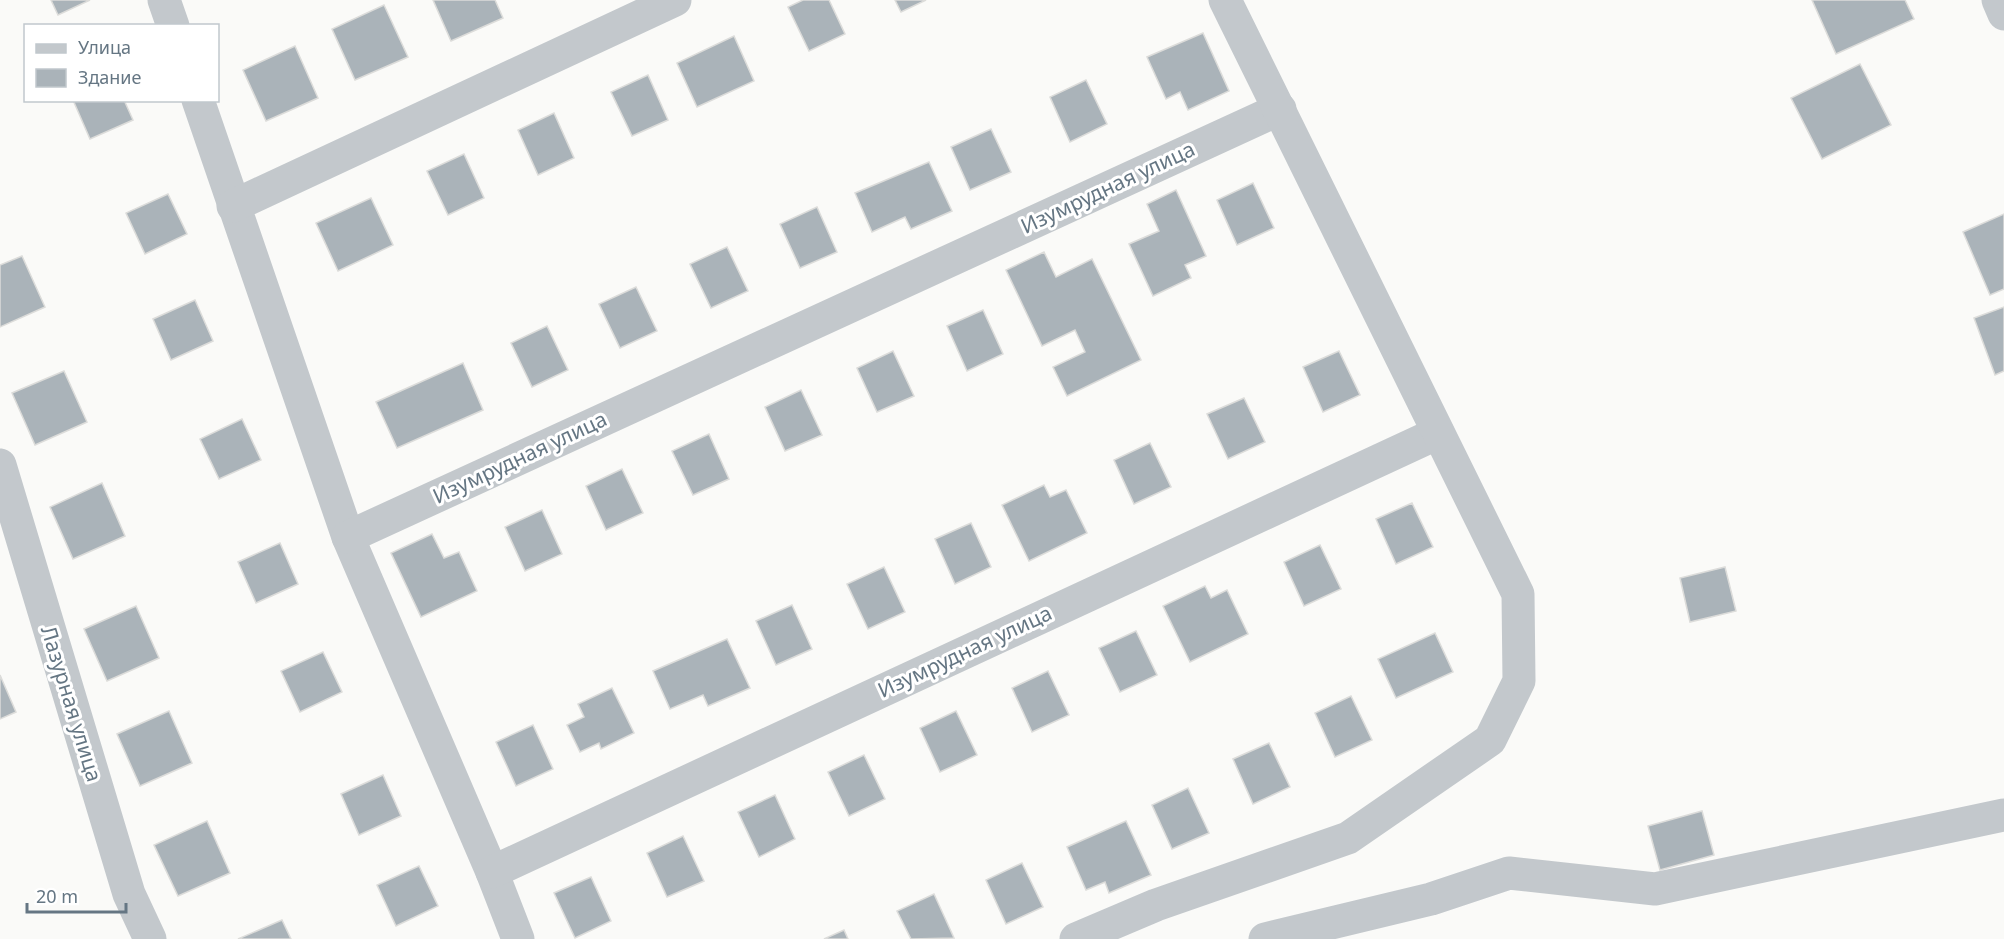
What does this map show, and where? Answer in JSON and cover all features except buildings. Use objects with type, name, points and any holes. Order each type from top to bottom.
[{"type":"street","points":[[164,0],[171,24]]},
{"type":"street","points":[[233,206],[675,0]]},
{"type":"street","points":[[1076,939],[1155,905],[1348,838],[1490,740],[1519,681],[1518,594],[1225,0]]},
{"type":"street","points":[[1998,0],[2004,14]]},
{"type":"street","points":[[199,102],[348,537],[492,872],[518,939]]},
{"type":"street","name":"Изумрудная улица","points":[[348,537],[1280,109]]},
{"type":"street","name":"Изумрудная улица","points":[[492,872],[1438,433]]},
{"type":"street","name":"Лазурная улица","points":[[0,465],[129,894],[150,939]]},
{"type":"street","points":[[1265,939],[1431,898],[1509,873],[1655,889],[2004,815]]}]
